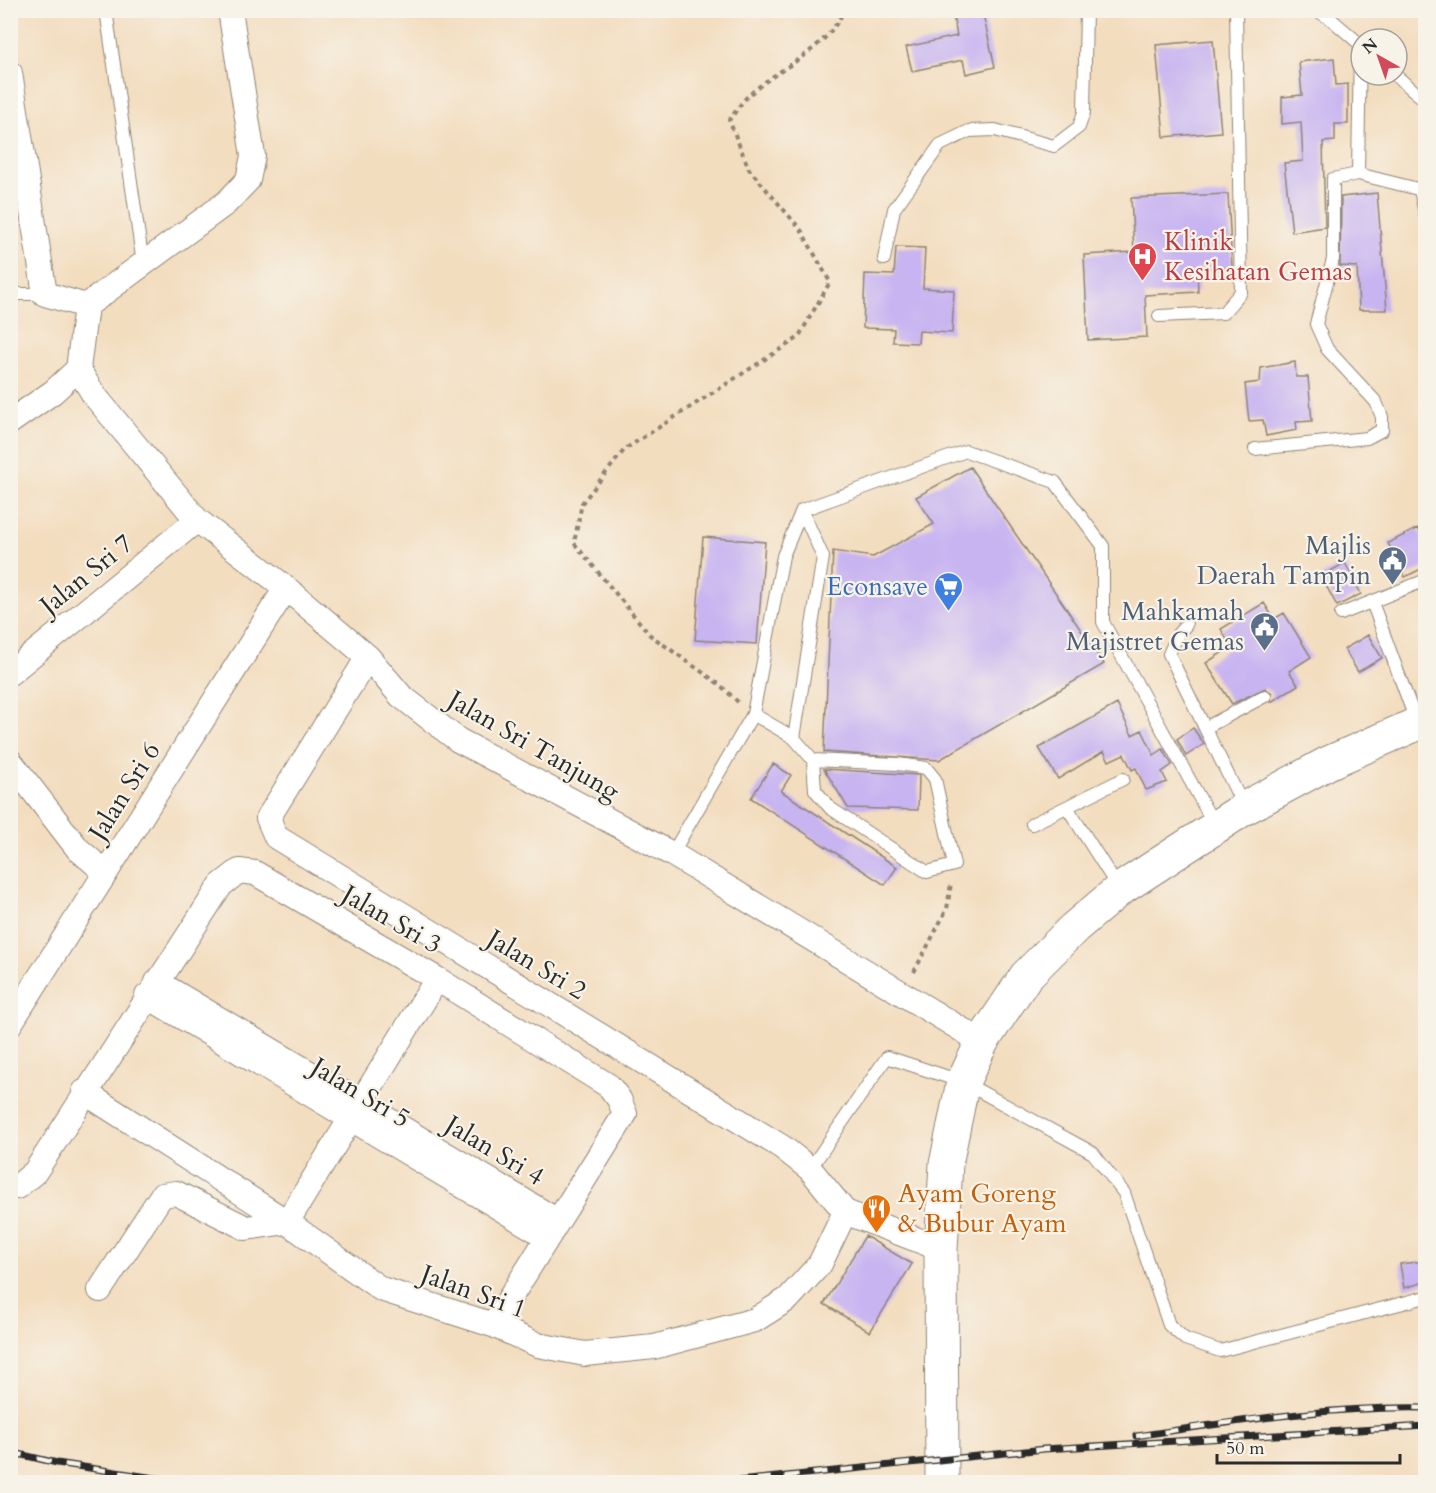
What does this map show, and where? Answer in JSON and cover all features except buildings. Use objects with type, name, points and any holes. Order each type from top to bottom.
[{"type":"highway","points":[[942,1482],[940,1249],[946,1164],[963,1082],[982,1042],[1026,976],[1074,928],[1119,890],[1245,808],[1328,763],[1421,722]]},
{"type":"street","points":[[10,422],[53,392],[78,369],[86,306],[226,203],[248,180],[253,156],[230,10]]},
{"type":"street","points":[[10,73],[45,294],[86,306]]},
{"type":"street","name":"Jalan Sri Tanjung","points":[[78,369],[93,395],[197,520],[286,588],[368,657],[401,696],[458,740],[672,854],[982,1042]]},
{"type":"street","name":"Jalan Sri 7","points":[[10,673],[197,520]]},
{"type":"street","name":"Jalan Sri 6","points":[[13,1015],[106,873],[286,588]]},
{"type":"street","name":"Jalan Sri 2","points":[[368,657],[268,818],[276,837],[782,1148],[810,1169],[845,1212],[940,1249]]},
{"type":"street","points":[[10,761],[78,849],[106,873]]},
{"type":"street","name":"Jalan Sri 3","points":[[10,1186],[17,1187],[35,1172],[84,1092],[220,885],[239,871],[255,873],[437,978],[609,1086],[619,1099],[625,1114],[551,1228],[493,1324]]},
{"type":"street","points":[[100,1290],[162,1195],[176,1193],[246,1228],[287,1222],[437,978]]},
{"type":"street","name":"Jalan Sri 5","points":[[152,989],[551,1228]]},
{"type":"street","name":"Jalan Sri 1","points":[[84,1092],[287,1222],[381,1288],[493,1324],[538,1345],[585,1354],[654,1347],[755,1320],[788,1299],[820,1264],[845,1212]]},
{"type":"lane","points":[[106,10],[143,264]]},
{"type":"lane","points":[[884,259],[894,209],[940,145],[969,132],[995,130],[1054,146],[1079,127],[1084,112],[1086,10]]},
{"type":"lane","points":[[1159,316],[1223,313],[1241,292],[1236,10]]},
{"type":"lane","points":[[1316,10],[1330,15],[1349,33]]},
{"type":"lane","points":[[1358,174],[1360,87]]},
{"type":"lane","points":[[1409,87],[1425,101]]},
{"type":"lane","points":[[1255,449],[1367,438],[1382,430],[1382,417],[1376,402],[1327,349],[1316,324],[1333,259],[1332,179],[1358,174],[1423,190],[1425,218]]},
{"type":"lane","points":[[10,294],[45,294]]},
{"type":"lane","points":[[672,854],[753,714],[783,556],[802,510],[966,451],[1055,482],[1103,546],[1103,622],[1215,826]]},
{"type":"lane","points":[[794,738],[823,557],[802,510]]},
{"type":"lane","points":[[1341,614],[1425,580]]},
{"type":"lane","points":[[1372,602],[1421,722]]},
{"type":"lane","points":[[1186,625],[1178,634],[1169,654],[1245,808]]},
{"type":"lane","points":[[1206,728],[1265,696]]},
{"type":"lane","points":[[753,714],[794,738],[813,760],[815,790],[830,808],[927,872],[954,865],[935,779],[926,768],[898,764],[813,760]]},
{"type":"lane","points":[[1032,824],[1123,779]]},
{"type":"lane","points":[[1067,807],[1119,890]]},
{"type":"lane","points":[[810,1169],[887,1057],[963,1082],[1093,1153],[1124,1193],[1169,1325],[1185,1339],[1220,1351],[1425,1297]]},
{"type":"path","points":[[753,714],[719,684],[650,635],[574,543],[582,503],[625,449],[798,338],[830,282],[801,230],[749,169],[729,120],[746,97],[806,56],[838,23],[844,10]]},
{"type":"path","points":[[902,994],[947,909]]},
{"type":"railway","points":[[1136,1436],[1317,1412],[1426,1408]]},
{"type":"railway","points":[[729,1482],[1044,1449],[1426,1426]]},
{"type":"railway","points":[[10,1452],[57,1463],[181,1482]]},
{"type":"place","name":"Klinik Kesihatan Gemas","points":[[1143,282]]},
{"type":"place","name":"Majlis Daerah Tampin","points":[[1392,586]]},
{"type":"place","name":"Econsave","points":[[949,612]]},
{"type":"place","name":"Mahkamah Majistret Gemas","points":[[1265,652]]},
{"type":"place","name":"Ayam Goreng & Bubur Ayam","points":[[877,1234]]}]
